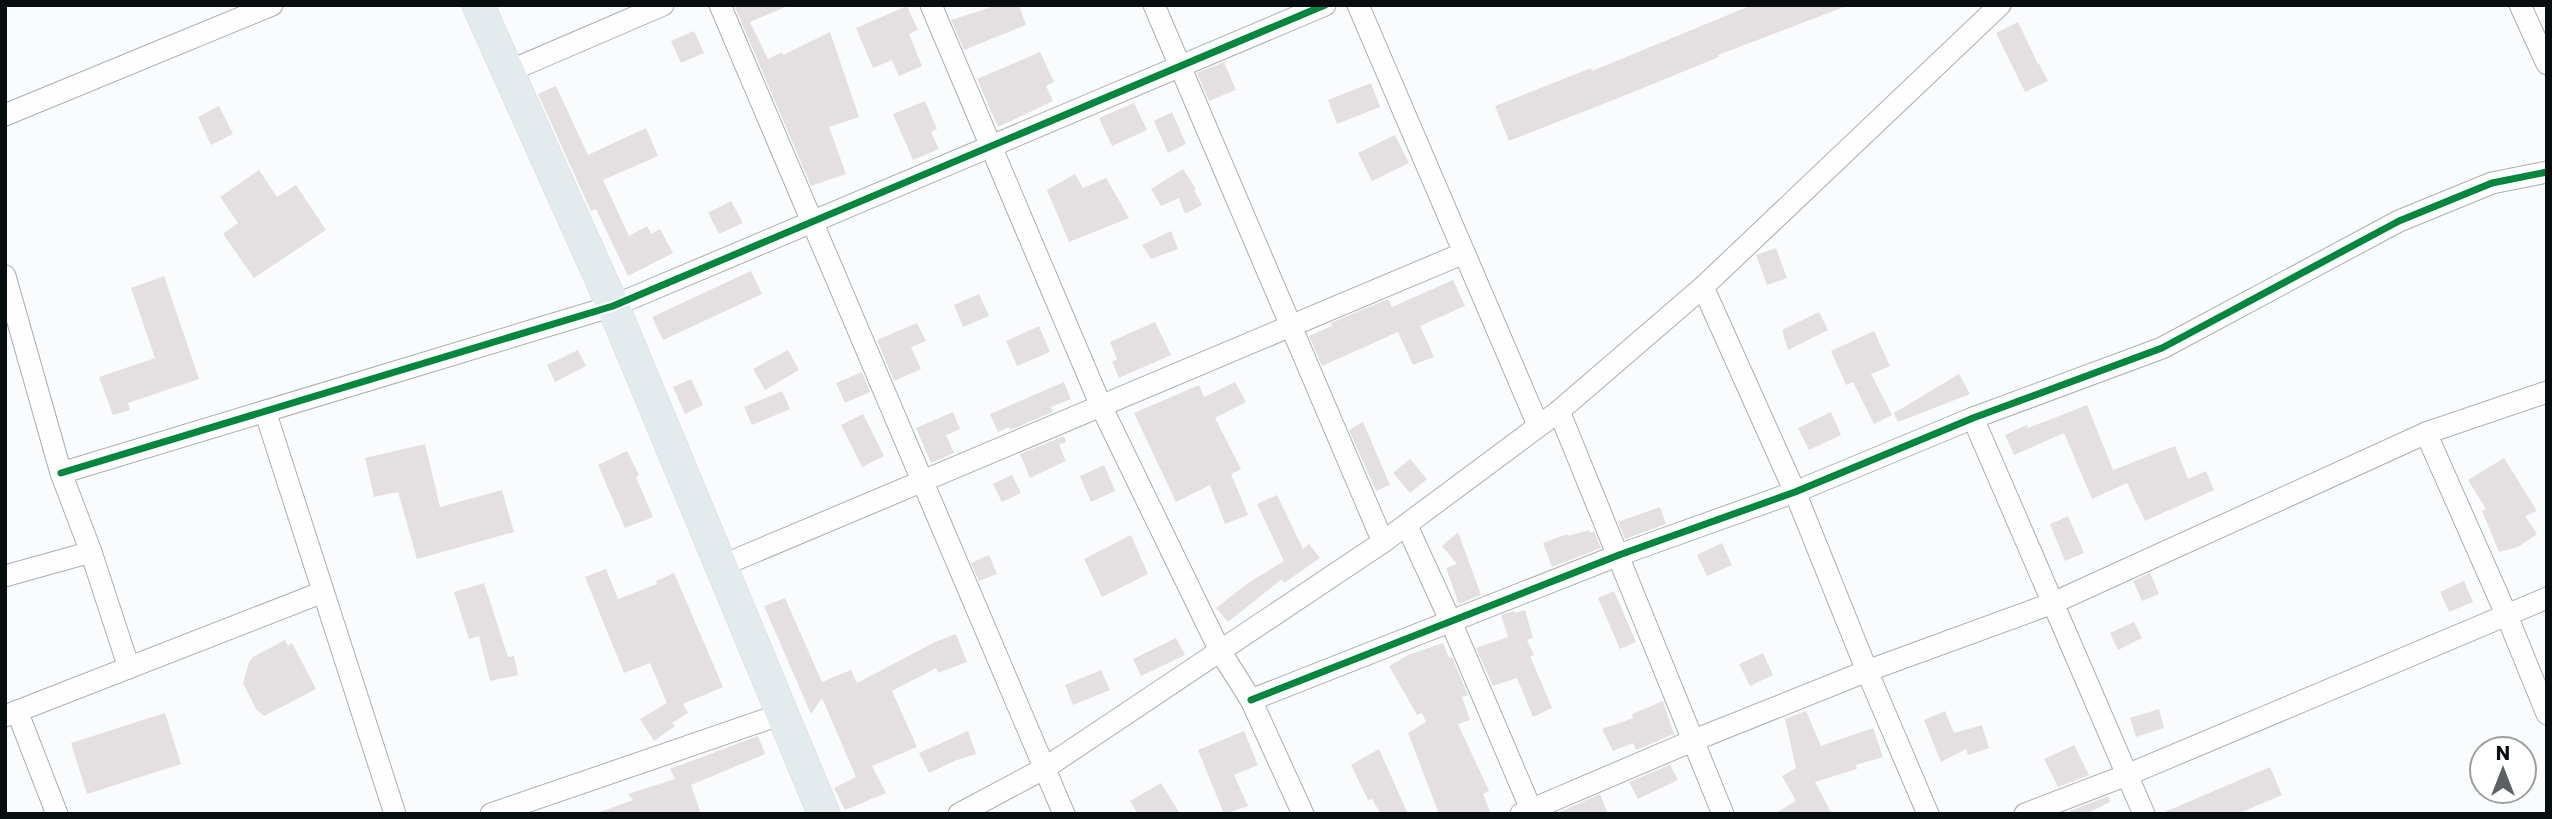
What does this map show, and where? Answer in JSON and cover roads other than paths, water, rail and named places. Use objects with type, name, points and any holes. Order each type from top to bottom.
[{"type":"main road","points":[[478,5],[613,306],[824,814]]},
{"type":"street","points":[[5,115],[272,5]]},
{"type":"street","points":[[507,72],[663,5]]},
{"type":"street","points":[[720,5],[1063,814]]},
{"type":"street","points":[[931,5],[1101,406],[1220,651],[1251,700],[1303,814]]},
{"type":"street","points":[[1154,5],[1383,542]]},
{"type":"street","points":[[61,473],[613,306],[1325,5]]},
{"type":"street","points":[[1358,5],[1538,425]]},
{"type":"street","points":[[959,814],[1045,768],[1407,526],[1559,411],[1703,287],[2000,5]]},
{"type":"street","points":[[2520,5],[2547,64]]},
{"type":"street","points":[[1251,700],[1619,555],[1795,492],[1973,418],[2162,348],[2399,221],[2492,183],[2547,172]]},
{"type":"street","points":[[721,566],[1464,253]]},
{"type":"street","points":[[5,276],[61,473],[91,552],[129,668]]},
{"type":"street","points":[[1703,287],[1795,492],[1928,814]]},
{"type":"street","points":[[1407,526],[1451,622],[1528,812],[1692,741],[1867,671],[2053,603],[2426,433],[2547,392]]},
{"type":"street","points":[[265,411],[395,814]]},
{"type":"street","points":[[1559,411],[1723,814]]},
{"type":"street","points":[[1973,418],[2144,814]]},
{"type":"street","points":[[2426,433],[2507,616],[2547,715]]},
{"type":"street","points":[[5,576],[91,552]]},
{"type":"street","points":[[57,814],[11,713],[323,592]]},
{"type":"street","points":[[2025,814],[2127,775],[2547,598]]},
{"type":"street","points":[[491,814],[782,714]]}]
